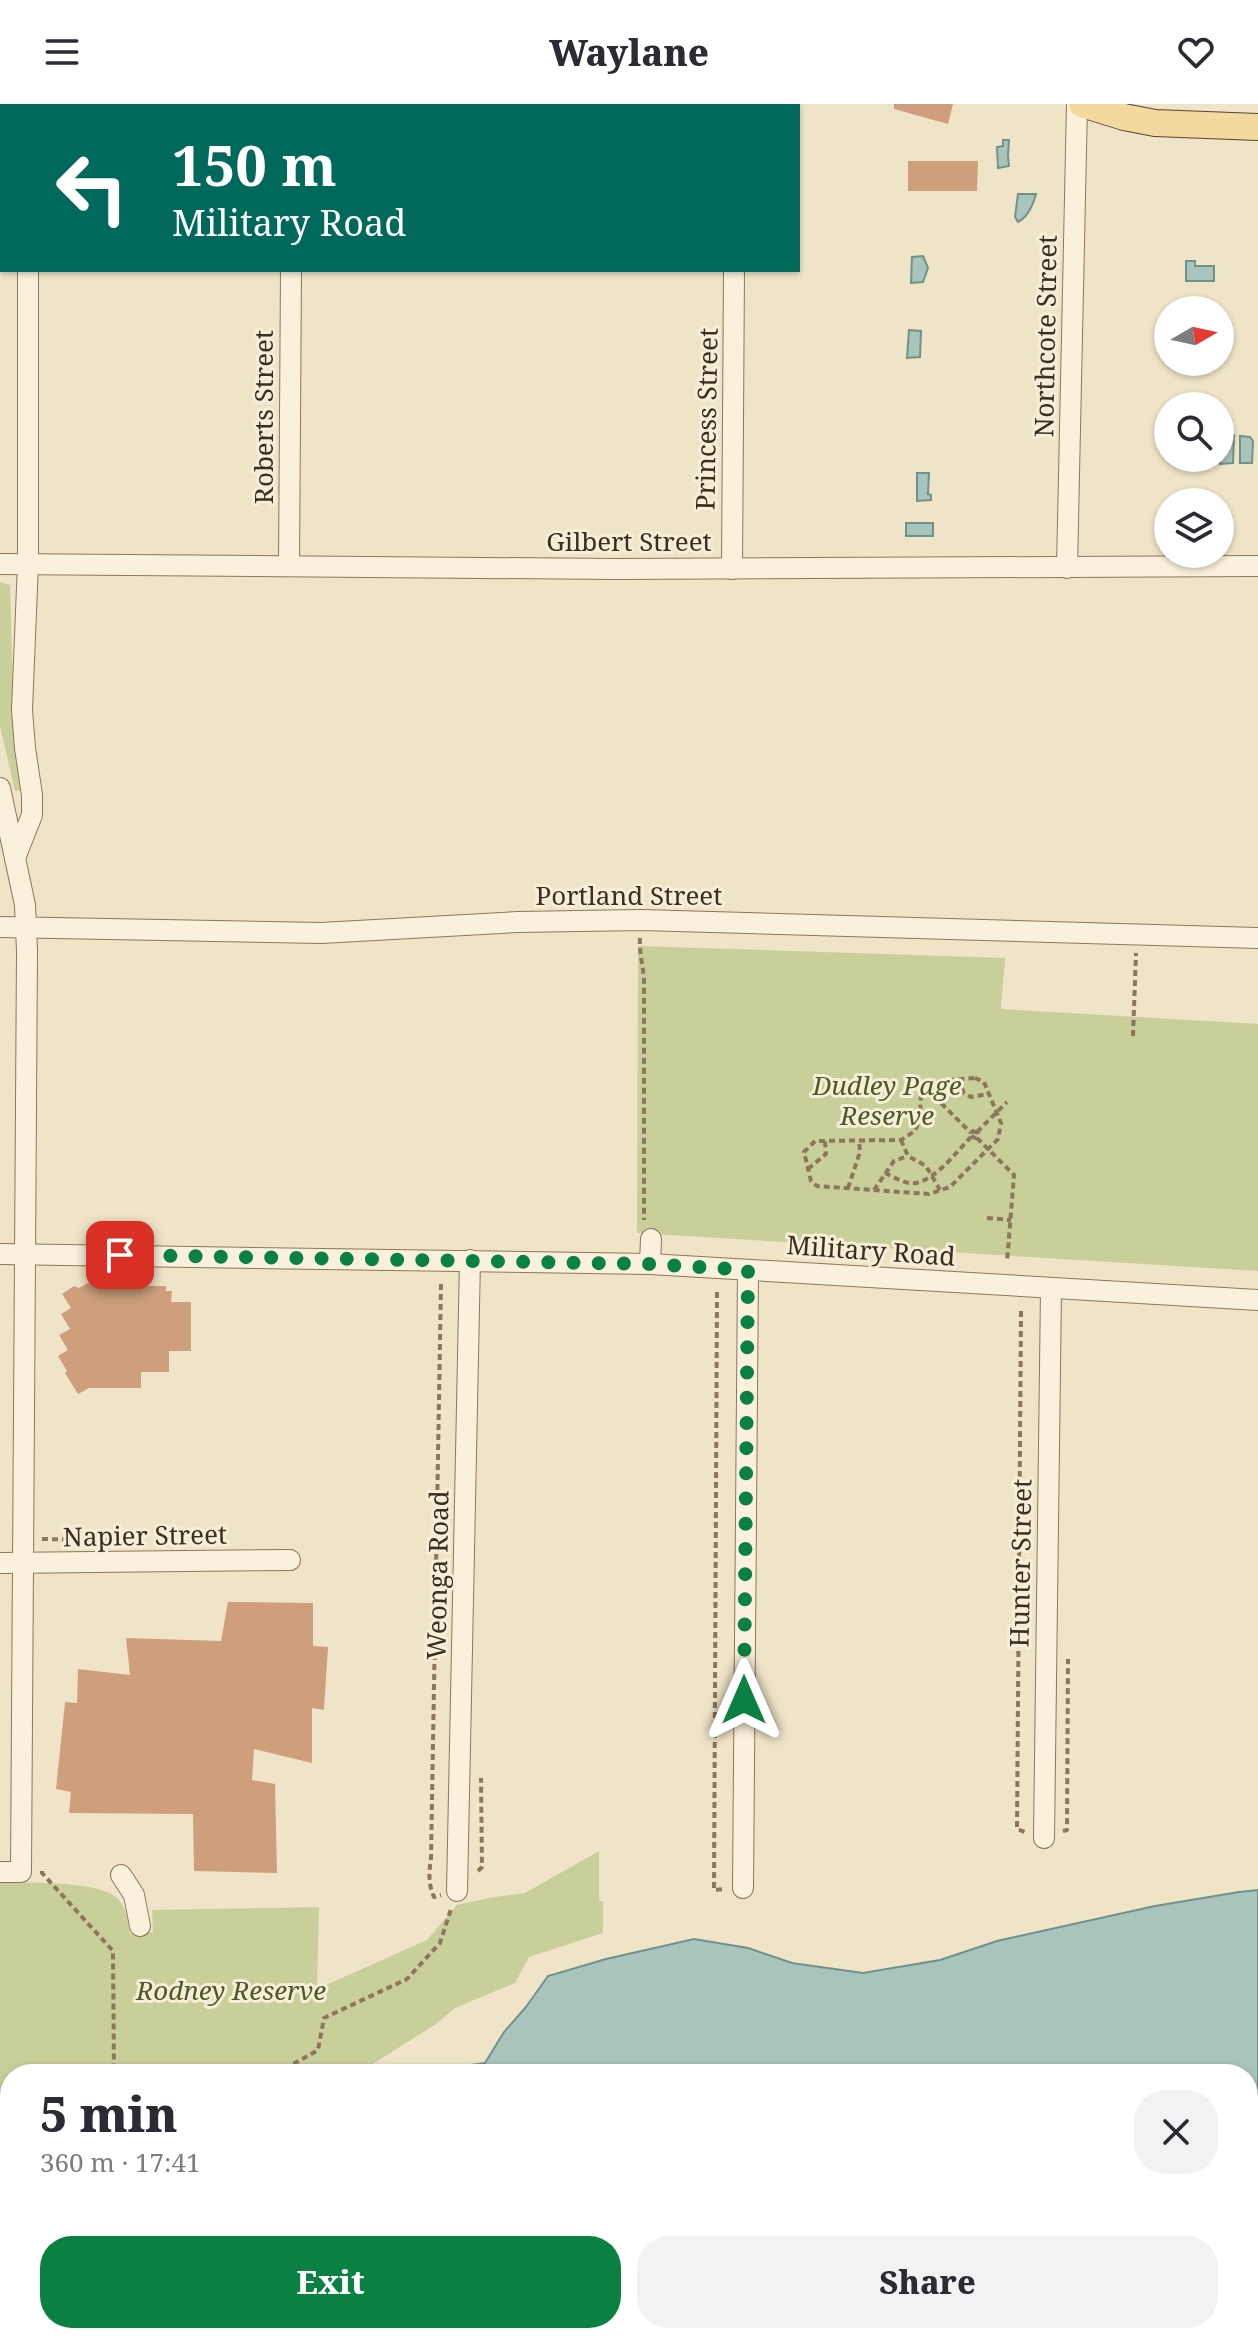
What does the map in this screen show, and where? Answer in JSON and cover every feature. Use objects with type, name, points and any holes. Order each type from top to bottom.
[{"type":"main road","points":[[1080,104],[1155,123],[1258,127]]},
{"type":"street","name":"Northcote Street","points":[[1067,568],[1080,104]]},
{"type":"street","points":[[15,858],[32,815],[22,710],[28,563],[28,272]]},
{"type":"street","name":"Roberts Street","points":[[289,565],[291,272]]},
{"type":"street","name":"Princess Street","points":[[732,569],[734,272]]},
{"type":"street","name":"Gilbert Street","points":[[0,564],[732,569],[1258,566]]},
{"type":"street","points":[[0,788],[25,905],[26,927],[22,1563],[32,1873],[0,1872]]},
{"type":"street","name":"Portland Street","points":[[0,927],[321,933],[518,922],[626,920],[1258,938]]},
{"type":"street","points":[[648,1231],[650,1264]]},
{"type":"street","name":"Military Road","points":[[0,1254],[650,1264],[1258,1300]]},
{"type":"street","name":"Weonga Road","points":[[457,1891],[470,1260]]},
{"type":"street","points":[[743,1888],[748,1270]]},
{"type":"street","name":"Hunter Street","points":[[1044,1838],[1051,1289]]},
{"type":"street","name":"Napier Street","points":[[0,1563],[290,1560]]},
{"type":"street","points":[[121,1875],[134,1895],[140,1926]]},
{"type":"path","points":[[1133,1036],[1137,935]]},
{"type":"path","points":[[639,949],[644,979],[648,1231]]},
{"type":"path","points":[[913,1075],[1014,1175],[1007,1262]]},
{"type":"path","points":[[975,1078],[984,1082],[1001,1123],[998,1139],[950,1187],[929,1194],[817,1186],[811,1181],[804,1152],[815,1141],[901,1140],[915,1131],[920,1119],[921,1092],[935,1081],[958,1079],[975,1078]]},
{"type":"path","points":[[958,1079],[964,1093],[971,1097],[988,1094]]},
{"type":"path","points":[[885,1173],[904,1182],[915,1183],[931,1175],[1007,1102]]},
{"type":"path","points":[[901,1140],[908,1156],[926,1166],[940,1190]]},
{"type":"path","points":[[808,1169],[826,1154],[825,1141]]},
{"type":"path","points":[[848,1188],[860,1152],[859,1141]]},
{"type":"path","points":[[874,1190],[894,1161],[908,1156]]},
{"type":"path","points":[[987,1218],[1011,1220]]},
{"type":"path","points":[[441,1284],[429,1872],[434,1897],[457,1891]]},
{"type":"path","points":[[717,1292],[714,1890],[743,1888]]},
{"type":"path","points":[[1021,1311],[1017,1829],[1044,1838]]},
{"type":"path","points":[[32,1873],[113,1951],[114,2064]]},
{"type":"path","points":[[294,2064],[318,2050],[324,2018],[407,1979],[440,1943],[457,1891]]},
{"type":"green space","points":[[0,582],[10,585],[14,736],[24,790],[15,791],[0,726]]},
{"type":"green space","name":"Dudley Page Reserve","points":[[638,946],[1005,958],[1001,1009],[1258,1024],[1258,1271],[637,1233]]},
{"type":"green space","name":"Rodney Reserve","points":[[599,1851],[599,1901],[603,1901],[603,1933],[529,1957],[515,1983],[455,2008],[436,2024],[373,2064],[0,2064],[0,1883],[62,1884],[109,1893],[123,1907],[130,1934],[153,1932],[152,1910],[319,1907],[317,1989],[427,1940],[457,1905],[525,1893]]},
{"type":"water","points":[[1003,140],[1009,140],[1009,166],[998,168],[997,147],[1003,146]]},
{"type":"water","points":[[1018,194],[1036,194],[1030,210],[1018,222],[1015,217]]},
{"type":"water","points":[[923,256],[928,268],[923,282],[911,283],[912,257]]},
{"type":"water","points":[[1186,261],[1195,261],[1195,266],[1214,266],[1214,281],[1186,281]]},
{"type":"water","points":[[909,330],[921,331],[920,357],[907,358]]},
{"type":"water","points":[[1240,436],[1250,437],[1253,441],[1252,463],[1240,463]]},
{"type":"water","points":[[917,473],[929,473],[928,494],[931,500],[917,501]]},
{"type":"water","points":[[906,523],[933,523],[933,536],[906,536]]},
{"type":"water","points":[[1258,1890],[1258,2064],[478,2064],[485,2063],[504,2032],[548,1976],[694,1939],[748,1948],[792,1963],[863,1973],[940,1960],[997,1941],[1155,1906]]},
{"type":"building","points":[[894,104],[953,104],[948,124],[894,109]]},
{"type":"building","points":[[908,161],[978,161],[977,191],[908,191]]},
{"type":"building","points":[[88,1283],[166,1286],[166,1291],[172,1291],[171,1302],[191,1302],[191,1351],[169,1351],[169,1372],[141,1372],[141,1388],[89,1388],[78,1394],[58,1356],[68,1350],[59,1335],[70,1329],[61,1314],[71,1308],[62,1294],[74,1286],[79,1288]]},
{"type":"building","points":[[228,1602],[313,1603],[313,1646],[328,1647],[324,1710],[312,1708],[312,1763],[254,1749],[252,1780],[275,1784],[277,1873],[194,1871],[193,1814],[69,1813],[71,1792],[56,1789],[65,1702],[77,1703],[78,1669],[130,1675],[126,1638],[221,1641]]},
{"type":"route","points":[[120,1255],[650,1264],[748,1270],[744,1700]]}]
